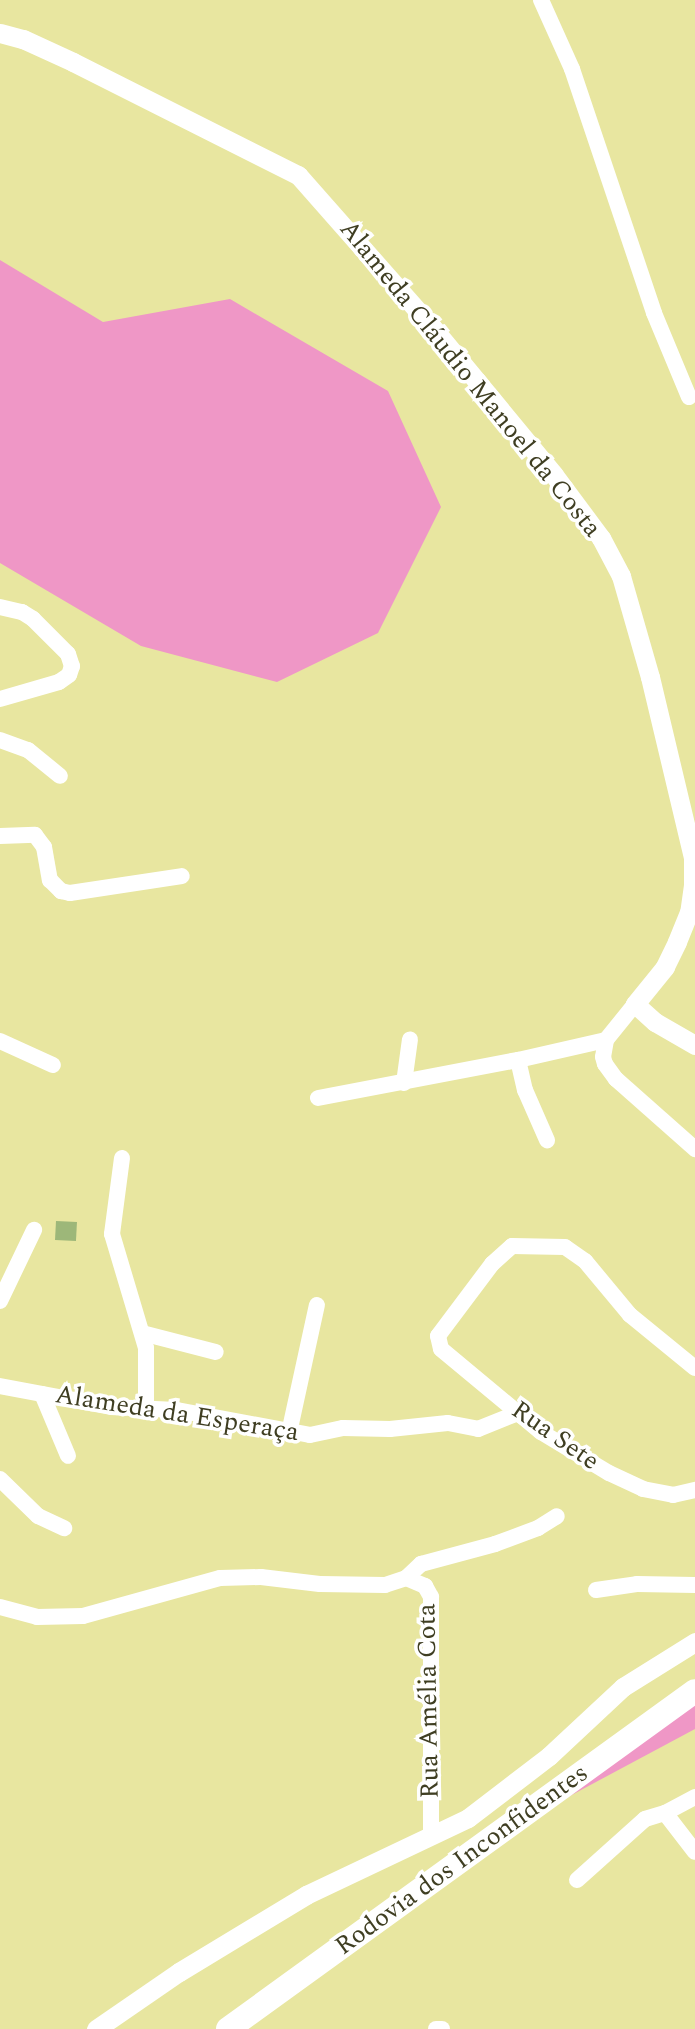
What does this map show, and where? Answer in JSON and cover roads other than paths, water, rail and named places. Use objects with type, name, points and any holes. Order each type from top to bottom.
[{"type":"main road","name":"Rodovia dos Inconfidentes","points":[[228,2029],[695,1691]]},
{"type":"street","points":[[541,0],[572,69],[654,313],[689,397]]},
{"type":"street","name":"Alameda Cláudio Manoel da Costa","points":[[0,33],[23,39],[73,62],[295,173],[338,218],[433,328],[554,475],[601,538],[624,584],[693,857],[689,912],[677,942],[660,974],[606,1040],[603,1057],[616,1079],[695,1149]]},
{"type":"street","points":[[0,607],[22,612],[33,619],[60,645],[72,666],[69,675],[60,682],[0,699]]},
{"type":"street","points":[[0,740],[28,750],[60,776]]},
{"type":"street","points":[[0,836],[28,832],[35,835],[44,847],[50,880],[61,891],[70,893],[182,876]]},
{"type":"street","points":[[635,1004],[655,1022],[695,1045]]},
{"type":"street","points":[[404,1083],[410,1039]]},
{"type":"street","points":[[318,1098],[404,1083],[606,1040]]},
{"type":"street","points":[[0,1041],[53,1065]]},
{"type":"street","points":[[518,1060],[526,1090],[547,1140]]},
{"type":"street","points":[[122,1158],[112,1234],[142,1333],[147,1375],[146,1409]]},
{"type":"street","points":[[0,1301],[34,1230]]},
{"type":"street","name":"Rua Sete","points":[[695,1368],[630,1315],[584,1261],[565,1247],[512,1246],[492,1264],[438,1336],[441,1349],[541,1432],[609,1473],[643,1489],[673,1495],[695,1490]]},
{"type":"street","points":[[289,1433],[317,1305]]},
{"type":"street","points":[[142,1333],[216,1352]]},
{"type":"street","name":"Alameda da Esperaça","points":[[0,1386],[111,1407],[177,1410],[310,1435],[343,1428],[390,1429],[448,1423],[478,1429],[518,1413]]},
{"type":"street","points":[[42,1394],[68,1456]]},
{"type":"street","points":[[0,1479],[38,1516],[64,1528]]},
{"type":"street","points":[[0,1607],[37,1617],[83,1616],[220,1578],[261,1577],[320,1584],[385,1585],[407,1578],[421,1564],[495,1544],[538,1528],[557,1516]]},
{"type":"street","name":"Rua Amélia Cota","points":[[407,1578],[425,1586],[430,1597],[431,1837]]},
{"type":"street","points":[[596,1590],[637,1584],[695,1585]]},
{"type":"street","points":[[96,2029],[179,1972],[306,1895],[468,1818],[549,1756],[623,1687],[695,1642]]},
{"type":"street","points":[[577,1880],[645,1819],[665,1813],[695,1797]]},
{"type":"street","points":[[665,1813],[695,1852]]},
{"type":"street","points":[[436,2029],[442,2029]]}]
